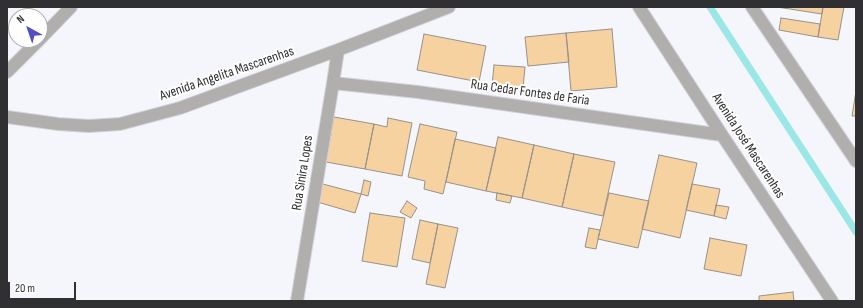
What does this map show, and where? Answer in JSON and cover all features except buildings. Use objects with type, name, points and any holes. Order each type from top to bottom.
[{"type":"street","points":[[48,30],[71,7]]},
{"type":"street","name":"Avenida Angelita Mascarenhas","points":[[7,117],[58,124],[89,126],[120,124],[180,108],[338,50],[449,7]]},
{"type":"street","name":"Avenida José Mascarenhas","points":[[639,7],[832,301]]},
{"type":"street","points":[[752,7],[856,161]]},
{"type":"street","points":[[7,72],[30,48]]},
{"type":"street","name":"Rua Sinira Lopes","points":[[297,301],[338,50]]},
{"type":"street","name":"Rua Cedar Fontes de Faria","points":[[333,83],[418,92],[722,135]]},
{"type":"waterway","points":[[710,7],[856,232]]}]
